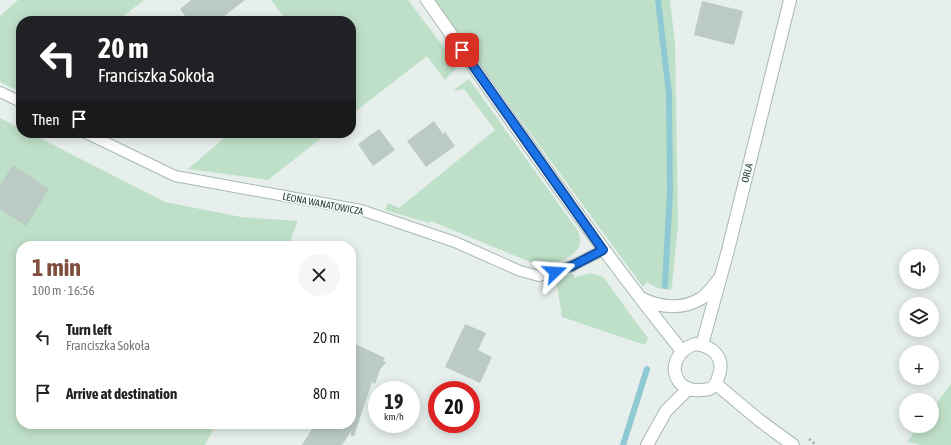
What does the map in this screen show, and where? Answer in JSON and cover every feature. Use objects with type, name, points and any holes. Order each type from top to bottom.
[{"type":"street","points":[[427,0],[603,250],[638,297],[682,351]]},
{"type":"street","name":"ORLA","points":[[702,345],[721,277],[790,0]]},
{"type":"street","points":[[638,297],[652,304],[674,307],[688,304],[703,298],[721,277]]},
{"type":"street","points":[[695,344],[702,345],[715,352],[721,366],[716,384],[709,389],[696,391],[688,389],[682,384],[677,378],[675,370],[675,363],[682,351],[695,344]]},
{"type":"street","points":[[716,384],[759,420],[793,445]]},
{"type":"street","points":[[647,445],[666,411],[688,389]]},
{"type":"lane","points":[[0,92],[16,100]]},
{"type":"lane","name":"LEONA WANATOWICZA","points":[[96,138],[175,176],[360,210],[455,242],[520,271],[538,276],[572,266],[603,250]]},
{"type":"green space","points":[[18,0],[144,0],[123,16],[16,16],[16,90],[0,82],[0,16]]},
{"type":"green space","points":[[271,0],[408,0],[458,66],[445,80],[427,56],[356,111],[356,16],[283,16]]},
{"type":"green space","points":[[433,0],[670,0],[675,43],[678,226],[672,286],[670,290],[657,288],[647,282],[643,287]]},
{"type":"green space","points":[[469,79],[578,231],[580,239],[579,247],[573,254],[563,260],[547,265],[536,264],[431,221],[429,223],[385,210],[388,203],[399,208],[495,130],[464,89],[453,91]]},
{"type":"green space","points":[[0,118],[16,126],[16,138],[40,138],[165,202],[241,217],[298,221],[290,241],[16,241],[16,429],[213,429],[205,445],[0,445]]},
{"type":"green space","points":[[224,138],[322,138],[268,180],[188,169]]},
{"type":"green space","points":[[572,273],[575,278],[586,274],[596,274],[604,278],[648,338],[645,345],[562,317],[556,278]]},
{"type":"green space","points":[[951,384],[951,445],[920,445],[907,442],[914,433],[939,433],[939,400]]},
{"type":"building","points":[[191,0],[245,0],[224,16],[185,16],[180,9]]},
{"type":"building","points":[[702,1],[743,11],[734,45],[694,35]]},
{"type":"building","points":[[434,121],[443,134],[445,132],[455,146],[426,167],[407,141]]},
{"type":"building","points":[[379,129],[395,150],[373,166],[358,144]]},
{"type":"building","points":[[13,165],[49,189],[26,226],[0,209],[0,185]]},
{"type":"building","points":[[465,324],[486,333],[478,350],[492,357],[480,383],[480,381],[476,381],[445,367]]},
{"type":"building","points":[[356,344],[385,358],[383,361],[386,362],[380,370],[376,381],[368,381],[368,394],[354,436],[351,436],[351,432],[342,445],[302,445],[312,429],[356,429]]},
{"type":"waterway","points":[[658,0],[669,94],[670,191],[665,286]]},
{"type":"waterway","points":[[623,445],[647,369]]},
{"type":"route","points":[[462,50],[603,250],[572,266],[555,272]]}]
